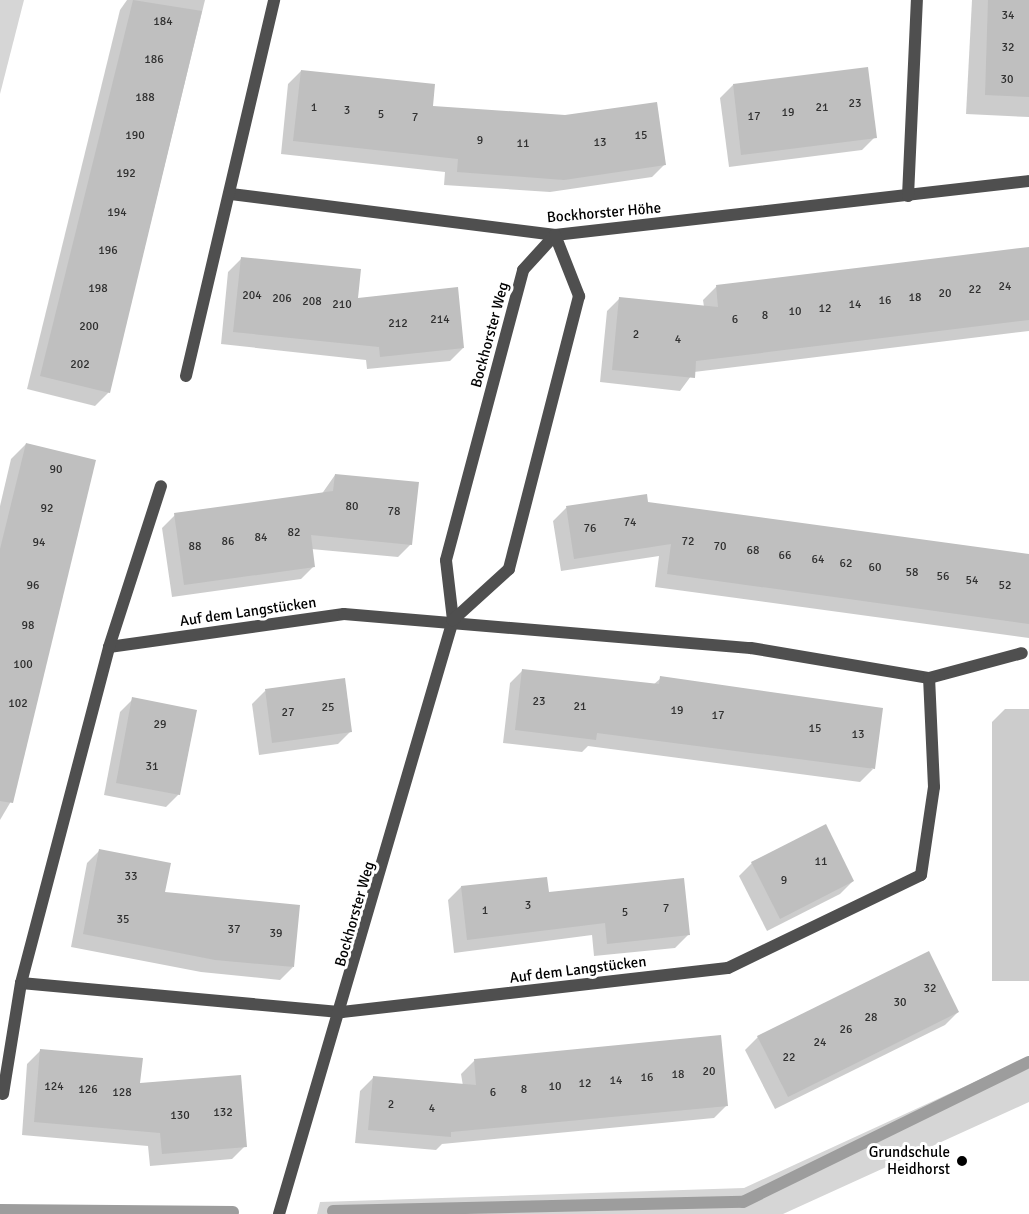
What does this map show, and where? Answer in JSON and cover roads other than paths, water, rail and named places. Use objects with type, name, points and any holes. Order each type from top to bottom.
[{"type":"street","points":[[186,376],[231,194],[274,0]]},
{"type":"street","points":[[908,196],[917,0]]},
{"type":"street","name":"Bockhorster Höhe","points":[[231,194],[555,235],[1028,181]]},
{"type":"street","points":[[453,620],[509,569],[579,296],[555,235]]},
{"type":"street","name":"Bockhorster Weg","points":[[279,1214],[342,1012],[453,620],[446,560],[523,270],[555,235]]},
{"type":"street","points":[[3,1094],[21,983],[109,647],[161,486]]},
{"type":"street","name":"Auf dem Langstücken","points":[[109,647],[344,614],[453,620],[751,648],[929,678],[1022,654]]},
{"type":"street","name":"Auf dem Langstücken","points":[[21,983],[342,1012],[728,968],[921,875],[934,786],[929,678]]},
{"type":"waterway","points":[[333,1211],[743,1202],[1029,1062]]},
{"type":"waterway","points":[[0,1210],[233,1212]]},
{"type":"place","name":"Grundschule Heidhorst","points":[[962,1161]]}]
